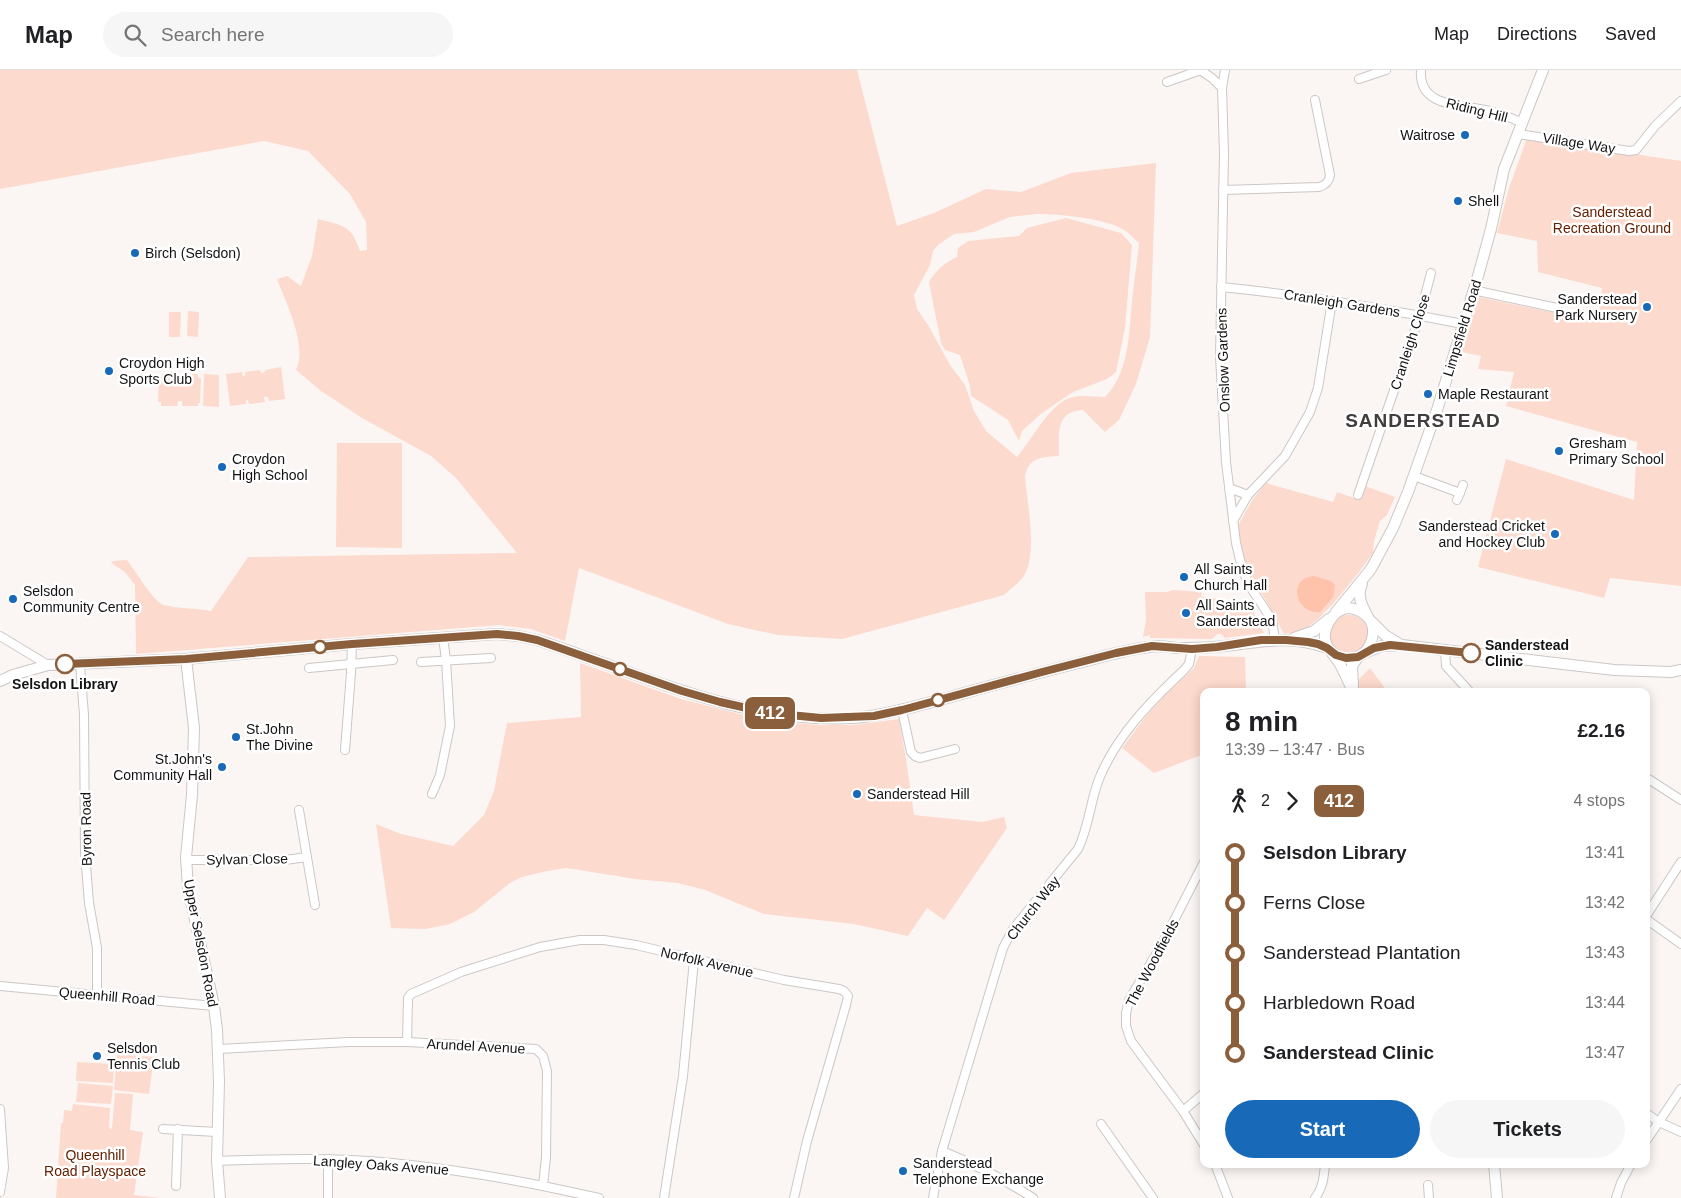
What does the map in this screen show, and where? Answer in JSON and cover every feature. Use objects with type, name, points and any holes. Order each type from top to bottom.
[{"type":"main road","name":"Limpsfield Road","points":[[1280,640],[1314,632],[1334,614],[1375,562],[1393,528],[1414,476],[1437,410],[1491,229],[1504,169],[1543,70]]},
{"type":"main road","name":"Limpsfield Road","points":[[1364,578],[1359,596],[1360,603],[1369,619]]},
{"type":"main road","points":[[1352,688],[1340,664],[1329,650],[1325,632],[1334,614],[1346,608],[1364,613],[1385,635],[1402,645]]},
{"type":"main road","points":[[1353,688],[1352,666],[1370,644],[1374,630],[1369,619]]},
{"type":"main road","points":[[0,681],[13,675],[48,665],[125,660],[186,659],[352,644],[497,634],[537,640],[682,691],[720,702],[769,713],[821,718],[874,716],[902,710],[1125,651],[1152,646],[1192,649],[1280,640],[1308,642],[1346,658],[1360,655],[1382,646],[1402,645],[1614,670],[1671,672],[1681,670]]},
{"type":"main road","name":"Upper Selsdon Road","points":[[186,659],[194,728],[192,795],[187,860],[188,888],[214,1006],[219,1049],[217,1161],[220,1198]]},
{"type":"main road","points":[[1494,1168],[1497,1198]]},
{"type":"street","points":[[1167,82],[1201,70],[1222,88]]},
{"type":"street","name":"Onslow Gardens","points":[[1225,70],[1222,88],[1224,154],[1220,357],[1229,488],[1236,543],[1243,572],[1272,620],[1280,640]]},
{"type":"street","points":[[1360,79],[1386,70]]},
{"type":"street","name":"Riding Hill","points":[[1421,70],[1421,79],[1425,89],[1437,100],[1459,107],[1489,111],[1523,123]]},
{"type":"street","points":[[1223,190],[1319,187],[1325,185],[1329,181],[1330,175],[1315,100]]},
{"type":"street","name":"Village Way","points":[[1518,134],[1628,151],[1639,149],[1655,126],[1681,101]]},
{"type":"street","name":"Cranleigh Close","points":[[1358,495],[1420,315],[1431,273]]},
{"type":"street","name":"Cranleigh Gardens","points":[[1221,286],[1332,301],[1463,324]]},
{"type":"street","points":[[1473,290],[1556,308]]},
{"type":"street","points":[[1233,521],[1248,496],[1285,456],[1310,412],[1318,388],[1332,301]]},
{"type":"street","points":[[1414,476],[1458,496],[1463,485]]},
{"type":"street","points":[[1229,488],[1248,496]]},
{"type":"street","points":[[0,636],[48,665]]},
{"type":"street","points":[[432,794],[440,774],[450,726],[443,638]]},
{"type":"street","points":[[345,750],[352,644]]},
{"type":"street","name":"Church Way","points":[[933,1198],[942,1151],[1003,948],[1013,929],[1078,850],[1084,836],[1099,780],[1116,746],[1142,712],[1189,664],[1192,649]]},
{"type":"street","points":[[1445,650],[1446,666],[1466,688]]},
{"type":"street","points":[[421,662],[491,658]]},
{"type":"street","points":[[309,668],[393,660]]},
{"type":"street","name":"Byron Road","points":[[80,664],[84,715],[85,853],[89,903],[96,948],[97,995]]},
{"type":"street","points":[[902,710],[911,752],[915,756],[920,758],[955,749]]},
{"type":"street","points":[[1650,780],[1681,800]]},
{"type":"street","name":"Sylvan Close","points":[[299,810],[315,906]]},
{"type":"street","name":"Sylvan Close","points":[[187,860],[285,860],[307,857]]},
{"type":"street","points":[[1650,911],[1681,862]]},
{"type":"street","name":"The Woodfields","points":[[1200,870],[1162,944],[1129,1000],[1126,1013],[1126,1026],[1131,1041],[1183,1111],[1200,1139]]},
{"type":"street","points":[[1650,920],[1681,944]]},
{"type":"street","name":"Norfolk Avenue","points":[[407,1042],[408,998],[411,994],[461,972],[540,947],[580,940],[604,940],[636,945],[784,980],[844,991],[848,996],[807,1141],[794,1198]]},
{"type":"street","points":[[664,1198],[683,1076],[694,960]]},
{"type":"street","name":"Queenhill Road","points":[[0,986],[214,1006]]},
{"type":"street","name":"Arundel Avenue","points":[[219,1049],[349,1042],[407,1042],[536,1049],[543,1056],[547,1080],[546,1156],[543,1186]]},
{"type":"street","points":[[1650,1135],[1681,1089]]},
{"type":"street","points":[[1183,1111],[1200,1096]]},
{"type":"street","points":[[0,1109],[4,1168],[0,1192]]},
{"type":"street","points":[[1650,1116],[1681,1132]]},
{"type":"street","points":[[1101,1124],[1153,1198]]},
{"type":"street","points":[[163,1129],[217,1132]]},
{"type":"street","points":[[176,1186],[178,1129]]},
{"type":"street","points":[[942,1151],[997,1176],[1034,1198]]},
{"type":"street","points":[[328,1159],[328,1198]]},
{"type":"street","name":"Langley Oaks Avenue","points":[[217,1161],[328,1159],[391,1163],[446,1169],[543,1186]]},
{"type":"street","points":[[1217,1168],[1228,1198]]},
{"type":"street","points":[[1315,1198],[1320,1193],[1324,1181],[1325,1168]]},
{"type":"street","points":[[1616,1198],[1629,1168]]},
{"type":"street","points":[[1428,1185],[1429,1198]]},
{"type":"street","points":[[543,1186],[599,1198]]},
{"type":"green space","points":[[0,70],[857,70],[897,226],[934,213],[986,189],[1021,192],[1071,173],[1156,163],[1150,337],[1136,384],[1119,420],[1105,432],[1083,410],[1074,411],[1063,419],[1060,426],[1059,456],[1037,459],[1027,470],[1025,476],[1031,541],[1028,566],[1024,576],[1004,595],[842,639],[778,635],[728,624],[579,568],[565,641],[531,629],[499,625],[136,654],[135,585],[125,572],[111,563],[113,561],[127,560],[150,593],[160,603],[211,611],[248,557],[517,553],[456,478],[431,456],[362,418],[321,391],[296,370],[299,360],[298,337],[277,279],[287,276],[301,286],[312,256],[318,219],[345,228],[357,242],[360,251],[367,250],[366,222],[350,194],[308,151],[264,141],[0,189]],"holes":[[[1036,214],[1069,216],[1105,222],[1126,231],[1139,243],[1128,340],[1119,377],[1105,397],[1077,396],[1065,400],[1057,406],[1042,422],[1017,457],[986,431],[974,411],[965,385],[950,365],[917,309],[914,295],[930,265],[933,251],[938,245],[954,234],[974,232],[1010,217]]]},
{"type":"green space","name":"Sanderstead Recreation Ground","points":[[1527,138],[1681,161],[1681,586],[1610,578],[1604,598],[1478,567],[1506,459],[1634,500],[1637,442],[1506,406],[1514,372],[1478,369],[1481,356],[1462,352],[1478,297],[1598,322],[1602,288],[1538,272],[1537,241],[1497,233],[1509,188]]},
{"type":"green space","points":[[1066,218],[1121,233],[1132,245],[1125,328],[1116,372],[1107,379],[1073,392],[1042,413],[1022,431],[1019,441],[1008,420],[971,396],[970,386],[960,355],[945,350],[941,343],[929,282],[941,267],[957,257],[958,248],[968,241],[1019,236],[1027,228]]},
{"type":"green space","points":[[188,311],[199,312],[198,337],[187,336]]},
{"type":"green space","points":[[169,312],[181,312],[180,337],[169,337]]},
{"type":"green space","points":[[281,367],[285,399],[269,401],[268,397],[264,397],[265,402],[249,404],[248,400],[246,400],[246,404],[230,406],[226,374],[242,372],[243,376],[245,376],[245,372],[260,370],[261,373],[265,372],[265,370]]},
{"type":"green space","points":[[163,373],[177,374],[183,377],[184,374],[198,374],[198,378],[201,378],[200,403],[198,403],[198,406],[182,406],[182,401],[178,401],[177,406],[161,406],[161,402],[158,402],[159,377],[162,377]]},
{"type":"green space","points":[[204,374],[219,375],[219,407],[203,406]]},
{"type":"green space","points":[[337,443],[402,443],[402,548],[336,547]]},
{"type":"green space","points":[[1266,483],[1333,502],[1337,492],[1360,500],[1365,486],[1395,497],[1387,515],[1380,521],[1374,541],[1373,553],[1333,604],[1308,627],[1297,632],[1284,634],[1264,597],[1255,585],[1247,569],[1237,527],[1253,499]]},
{"type":"green space","points":[[1173,590],[1202,592],[1201,596],[1206,598],[1207,596],[1249,603],[1264,633],[1225,638],[1221,634],[1217,634],[1212,639],[1150,638],[1150,635],[1143,637],[1146,620],[1145,592],[1167,592]]},
{"type":"green space","points":[[1349,615],[1362,621],[1368,634],[1362,647],[1349,653],[1336,647],[1330,634],[1336,621]]},
{"type":"green space","points":[[1199,656],[1245,657],[1246,688],[1200,688],[1200,756],[1154,773],[1122,748],[1146,716],[1194,668]]},
{"type":"green space","points":[[580,663],[681,699],[767,721],[820,725],[854,725],[899,719],[914,815],[982,822],[1004,817],[1007,828],[944,920],[927,908],[908,936],[854,924],[764,914],[705,890],[678,883],[635,879],[567,868],[522,877],[510,883],[474,912],[450,924],[425,929],[391,928],[376,824],[401,834],[453,846],[484,815],[494,791],[507,723],[581,717]]},
{"type":"green space","points":[[1370,668],[1385,688],[1353,688]]},
{"type":"green space","points":[[117,1054],[154,1057],[149,1094],[114,1090]]},
{"type":"green space","points":[[77,1062],[114,1064],[113,1083],[76,1081]]},
{"type":"green space","points":[[78,1083],[113,1086],[111,1104],[76,1102]]},
{"type":"green space","name":"Queenhill Road Playspace","points":[[115,1093],[133,1094],[130,1130],[143,1132],[134,1195],[161,1198],[56,1198],[61,1123],[63,1123],[64,1110],[72,1111],[73,1104],[110,1108],[109,1128],[112,1129]]},
{"type":"shaded area","points":[[1314,576],[1331,581],[1335,585],[1333,597],[1320,612],[1305,608],[1298,596],[1297,589],[1300,583],[1305,578]]},
{"type":"bus line","name":"412","points":[[65,664],[125,660],[186,659],[352,644],[497,634],[537,640],[682,691],[720,702],[769,713],[821,718],[851,718],[874,716],[902,710],[1116,653],[1152,646],[1192,649],[1261,640],[1286,640],[1318,644],[1336,655],[1346,658],[1358,657],[1374,648],[1390,645],[1471,653]]},
{"type":"place","name":"Waitrose","points":[[1465,135]]},
{"type":"place","name":"Shell","points":[[1458,201]]},
{"type":"place","name":"Birch (Selsdon)","points":[[135,253]]},
{"type":"place","name":"Sanderstead Park Nursery","points":[[1647,307]]},
{"type":"place","name":"Croydon High Sports Club","points":[[109,371]]},
{"type":"place","name":"Maple Restaurant","points":[[1428,394]]},
{"type":"place","name":"Gresham Primary School","points":[[1559,451]]},
{"type":"place","name":"Croydon High School","points":[[222,467]]},
{"type":"place","name":"Sanderstead Cricket and Hockey Club","points":[[1555,534]]},
{"type":"place","name":"All Saints Church Hall","points":[[1184,577]]},
{"type":"place","name":"Selsdon Community Centre","points":[[13,599]]},
{"type":"place","name":"All Saints Sanderstead","points":[[1186,613]]},
{"type":"place","name":"Sanderstead Clinic","points":[[1471,653]]},
{"type":"place","name":"Selsdon Library","points":[[65,664]]},
{"type":"place","name":"St.John The Divine","points":[[236,737]]},
{"type":"place","name":"St.John's Community Hall","points":[[222,767]]},
{"type":"place","name":"Sanderstead Hill","points":[[857,794]]},
{"type":"place","name":"Selsdon Tennis Club","points":[[97,1056]]},
{"type":"place","name":"Sanderstead Telephone Exchange","points":[[903,1171]]},
{"type":"district","name":"SANDERSTEAD","points":[[1423,420]]}]
